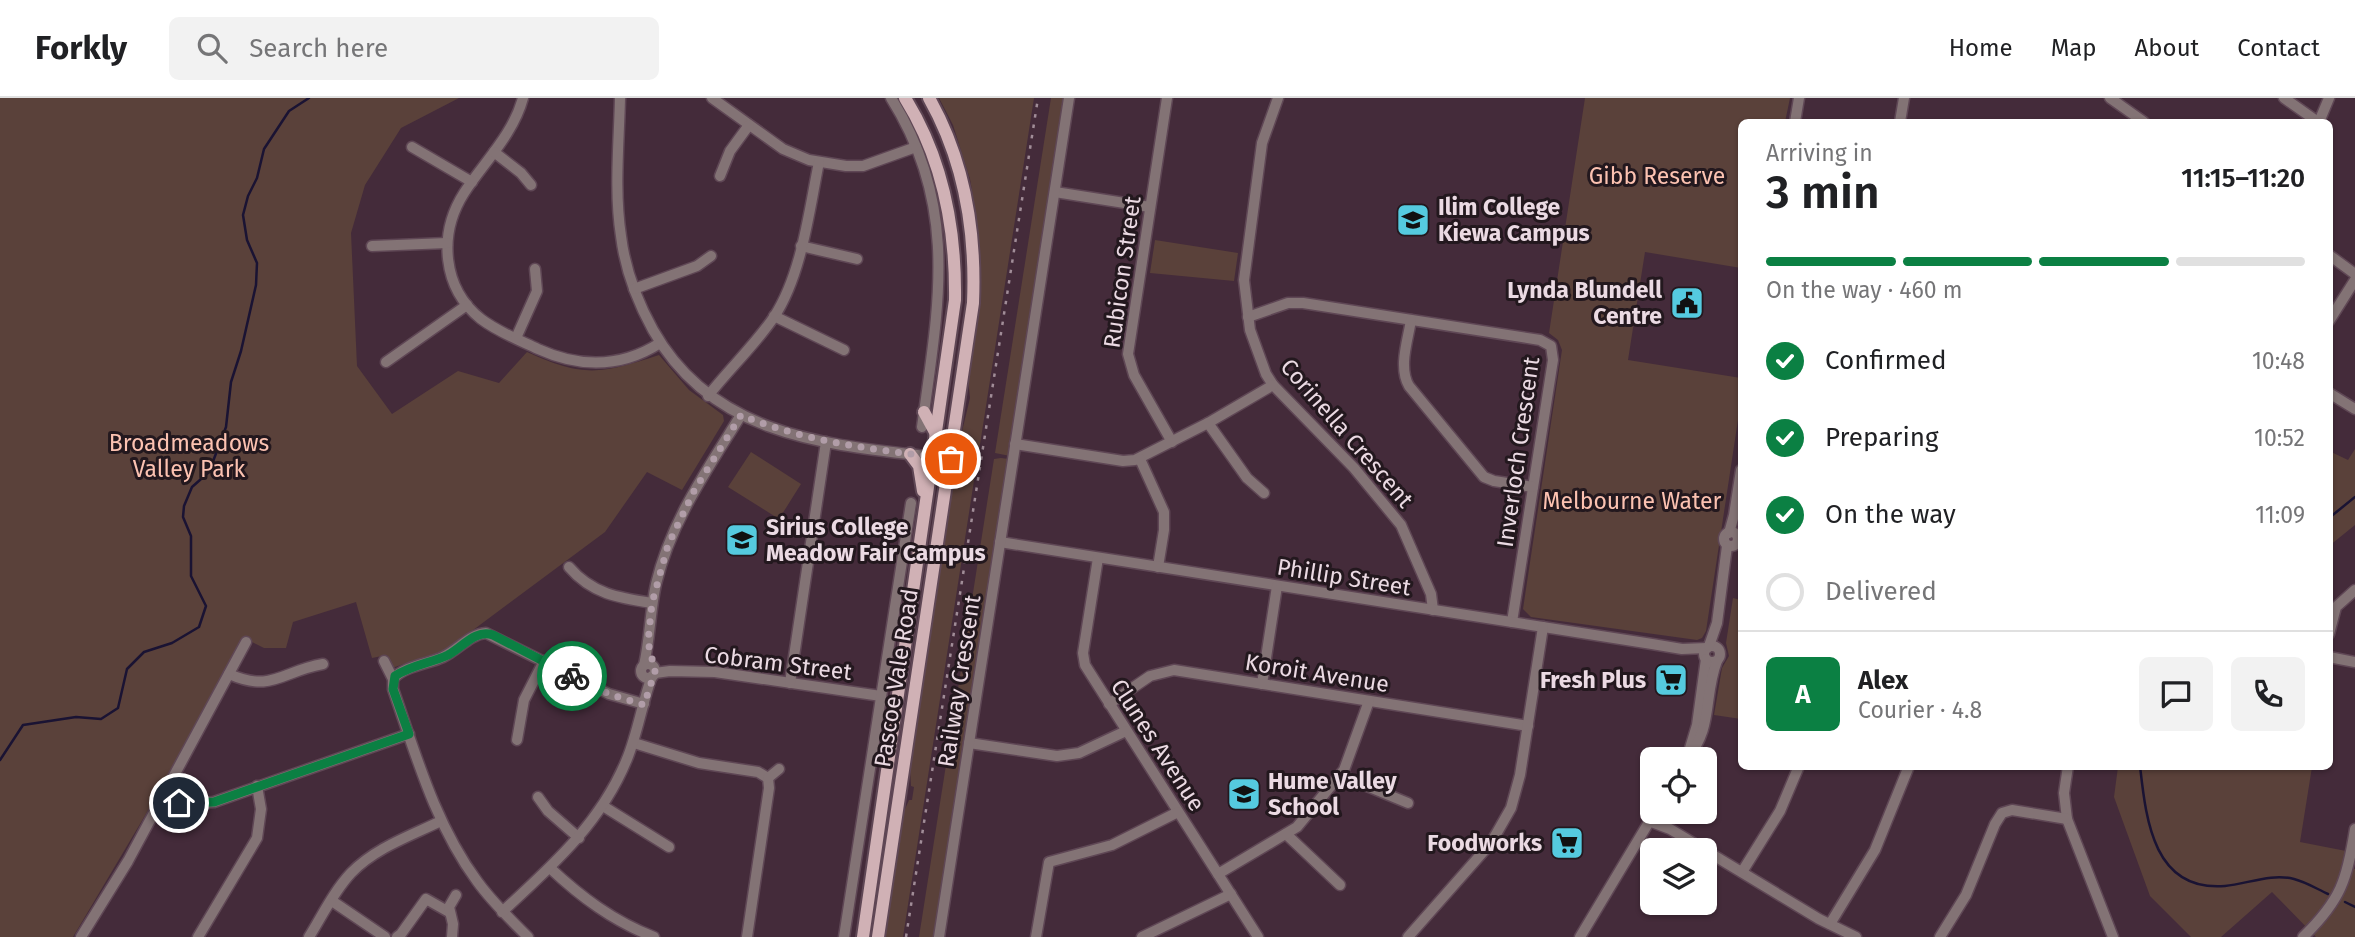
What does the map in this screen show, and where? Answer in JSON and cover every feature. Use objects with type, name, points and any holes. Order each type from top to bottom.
[{"type":"main road","name":"Pascoe Vale Road","points":[[863,937],[954,311],[953,245],[939,173],[920,125],[905,98]]},
{"type":"main road","name":"Pascoe Vale Road","points":[[878,937],[972,315],[973,258],[964,188],[946,133],[929,98]]},
{"type":"main road","points":[[924,412],[936,435]]},
{"type":"main road","points":[[910,454],[919,466],[926,506]]},
{"type":"main road","points":[[868,937],[876,886],[880,883],[886,884]]},
{"type":"street","points":[[523,98],[514,122],[456,206],[447,243],[454,283],[467,305],[487,323],[558,358],[593,363],[623,360],[660,343]]},
{"type":"street","points":[[620,98],[618,212],[624,256],[634,289],[660,343],[683,374],[708,396],[741,415],[781,431],[826,442],[951,459]]},
{"type":"street","points":[[712,98],[791,153],[819,162],[863,166],[916,147]]},
{"type":"street","points":[[891,98],[916,147],[931,196],[940,263],[936,327],[922,427]]},
{"type":"street","name":"Railway Crescent","points":[[939,937],[1069,98]]},
{"type":"street","name":"Rubicon Street","points":[[1167,98],[1128,355],[1134,375],[1171,442]]},
{"type":"street","name":"Corinella Crescent","points":[[1278,98],[1263,137],[1260,154],[1245,268],[1248,317],[1266,374],[1273,385],[1362,477],[1401,525],[1433,600],[1433,610]]},
{"type":"street","points":[[1796,119],[1799,98]]},
{"type":"street","points":[[1900,119],[1904,98]]},
{"type":"street","points":[[2110,98],[2140,119]]},
{"type":"street","points":[[2284,98],[2314,119]]},
{"type":"street","points":[[2319,119],[2329,98]]},
{"type":"street","points":[[720,176],[730,151],[749,125]]},
{"type":"street","points":[[412,147],[472,182]]},
{"type":"street","points":[[494,152],[521,173],[531,185]]},
{"type":"street","points":[[708,396],[774,316],[789,286],[801,246],[819,162]]},
{"type":"street","points":[[1055,192],[1150,207]]},
{"type":"street","points":[[372,246],[447,243]]},
{"type":"street","points":[[801,246],[857,258]]},
{"type":"street","points":[[634,289],[697,266],[711,256]]},
{"type":"street","points":[[2333,259],[2355,274]]},
{"type":"street","points":[[516,338],[537,291],[535,269]]},
{"type":"street","points":[[2333,315],[2355,280]]},
{"type":"street","name":"Inverloch Crescent","points":[[1248,317],[1294,302],[1540,340],[1551,346],[1553,360],[1512,622]]},
{"type":"street","points":[[386,362],[467,305]]},
{"type":"street","points":[[774,316],[844,350]]},
{"type":"street","points":[[1411,320],[1403,367],[1409,386],[1480,473],[1494,481],[1533,487]]},
{"type":"street","points":[[1015,444],[1124,461],[1140,459],[1273,385]]},
{"type":"street","points":[[2333,395],[2355,409]]},
{"type":"street","points":[[502,912],[579,838],[603,806],[618,779],[634,743],[645,700],[650,670],[648,642],[652,603],[661,566],[676,526],[694,491],[741,415]]},
{"type":"street","points":[[1208,423],[1247,478],[1264,493]]},
{"type":"street","points":[[790,682],[826,442]]},
{"type":"street","points":[[1140,459],[1164,512],[1158,567]]},
{"type":"street","points":[[1690,747],[1698,725],[1727,563],[1735,540],[1734,515],[1738,489]]},
{"type":"street","name":"Pascoe Vale Road","points":[[844,937],[911,503]]},
{"type":"street","points":[[905,544],[920,540]]},
{"type":"street","name":"Phillip Street","points":[[1000,542],[1710,653]]},
{"type":"street","name":"Clunes Avenue","points":[[1098,558],[1083,657],[1087,670],[1258,937]]},
{"type":"street","points":[[569,567],[581,580],[605,594],[652,603]]},
{"type":"street","name":"Corinella Crescent","points":[[1422,608],[1425,585]]},
{"type":"street","points":[[1262,684],[1277,586]]},
{"type":"street","points":[[2333,619],[2336,607],[2355,590]]},
{"type":"street","points":[[1408,937],[1501,828],[1515,799],[1543,628]]},
{"type":"street","points":[[393,679],[403,671],[446,656],[481,633],[493,635],[609,694],[645,700]]},
{"type":"street","points":[[81,937],[128,861],[246,642]]},
{"type":"street","points":[[2333,658],[2355,662]]},
{"type":"street","points":[[384,661],[393,679],[393,689],[441,821],[466,866],[502,912],[528,937]]},
{"type":"street","points":[[517,740],[524,699],[544,661]]},
{"type":"street","points":[[229,674],[246,681],[261,683],[323,664]]},
{"type":"street","name":"Cobram Street","points":[[650,670],[715,672],[881,696]]},
{"type":"street","name":"Koroit Avenue","points":[[1109,704],[1150,676],[1168,670],[1528,726]]},
{"type":"street","points":[[1218,874],[1297,827],[1340,775],[1369,701]]},
{"type":"street","points":[[969,743],[1063,757],[1079,753],[1126,731]]},
{"type":"street","points":[[162,797],[179,803],[203,804],[409,734]]},
{"type":"street","points":[[634,743],[686,760],[758,772],[768,778]]},
{"type":"street","points":[[768,778],[779,769]]},
{"type":"street","points":[[1742,872],[1780,810],[1797,770]]},
{"type":"street","points":[[1830,924],[1875,850],[1907,770]]},
{"type":"street","points":[[2067,770],[2064,793],[2067,819],[2113,937]]},
{"type":"street","points":[[1340,775],[1408,803]]},
{"type":"street","points":[[747,937],[769,788],[768,778]]},
{"type":"street","points":[[198,937],[257,838],[261,809],[257,786]]},
{"type":"street","points":[[538,797],[548,811],[579,838]]},
{"type":"street","points":[[603,806],[669,847]]},
{"type":"street","points":[[1940,937],[1966,895],[2002,813],[2012,810],[2067,819]]},
{"type":"street","points":[[1036,937],[1049,862],[1112,845],[1178,812]]},
{"type":"street","points":[[309,937],[352,872],[370,856],[441,821]]},
{"type":"street","points":[[1580,937],[1647,824]]},
{"type":"street","points":[[1662,824],[1856,937]]},
{"type":"street","points":[[2303,937],[2327,912],[2339,893],[2348,869],[2355,829]]},
{"type":"street","points":[[1286,834],[1340,885]]},
{"type":"street","points":[[550,868],[593,905],[654,937]]},
{"type":"street","points":[[1142,937],[1231,894]]},
{"type":"street","points":[[449,912],[456,895]]},
{"type":"street","points":[[397,937],[426,899],[449,912],[453,918],[452,937]]},
{"type":"street","points":[[332,901],[385,937]]},
{"type":"green space","name":"Broadmeadows Valley Park","points":[[0,98],[459,98],[401,128],[365,185],[351,233],[357,366],[392,414],[458,371],[499,383],[527,352],[564,366],[593,370],[622,366],[659,355],[689,390],[723,415],[724,421],[682,490],[647,472],[605,532],[440,652],[392,668],[387,655],[372,658],[356,602],[293,622],[286,648],[264,648],[244,638],[172,770],[73,937],[0,937]]},
{"type":"green space","points":[[939,98],[1034,98],[979,451],[966,449],[959,444],[970,398],[968,378],[980,287],[976,213],[970,179],[953,125]]},
{"type":"green space","points":[[1051,98],[1065,98],[1010,456],[995,453]]},
{"type":"green space","points":[[1585,98],[1790,98],[1786,119],[1738,119],[1738,268],[1645,252],[1628,360],[1738,378],[1738,420],[1706,631],[1702,638],[1697,640],[1531,617],[1523,609],[1562,350],[1558,340],[1549,333]]},
{"type":"green space","points":[[1155,240],[1238,253],[1234,281],[1150,273]]},
{"type":"green space","points":[[958,448],[978,455],[903,937],[884,937],[902,816],[909,800],[912,800],[914,787],[911,786],[910,768]]},
{"type":"green space","points":[[2355,449],[2355,525],[2333,543],[2333,453],[2348,460]]},
{"type":"green space","points":[[751,452],[801,484],[779,519],[728,487]]},
{"type":"green space","points":[[994,459],[1009,459],[935,937],[919,937]]},
{"type":"green space","points":[[1733,598],[1738,599],[1738,719],[1714,715],[1722,668],[1729,656],[1726,643]]},
{"type":"green space","points":[[2118,770],[2312,770],[2300,842],[2346,851],[2344,865],[2355,869],[2355,937],[2316,937],[2272,892],[2221,937],[2191,937],[2150,896],[2114,797]]},
{"type":"waterway","points":[[0,760],[23,725],[76,717],[101,719],[118,708],[127,669],[144,652],[172,643],[199,627],[206,606],[191,576],[191,536],[183,517],[184,506],[192,487],[209,472],[226,427],[231,382],[256,285],[257,263],[247,240],[243,215],[257,178],[264,149],[289,111],[309,98]]},
{"type":"waterway","points":[[2333,515],[2355,497]]},
{"type":"waterway","points":[[2141,770],[2146,808],[2158,848],[2168,865],[2182,877],[2201,885],[2225,886],[2285,877],[2328,894]]},
{"type":"waterway","points":[[2345,902],[2355,907]]},
{"type":"railway","points":[[906,937],[1038,98]]},
{"type":"way so far","points":[[572,676],[609,694],[644,705],[655,671],[648,642],[652,603],[668,545],[683,509],[741,415],[781,431],[826,442],[951,459]]},
{"type":"place","name":"Ilim College Kiewa Campus","points":[[1413,220]]},
{"type":"place","name":"Lynda Blundell Centre","points":[[1687,303]]},
{"type":"place","name":"Sirius College Meadow Fair Campus","points":[[742,540]]},
{"type":"place","name":"Fresh Plus","points":[[1671,680]]},
{"type":"place","name":"Hume Valley School","points":[[1244,794]]},
{"type":"place","name":"Foodworks","points":[[1567,843]]},
{"type":"route","points":[[179,803],[214,802],[409,734],[393,689],[395,676],[446,656],[477,634],[493,635],[572,676]]},
{"type":"park label","name":"Gibb Reserve","points":[[1657,176]]},
{"type":"park label","name":"Melbourne Water","points":[[1632,501]]}]
